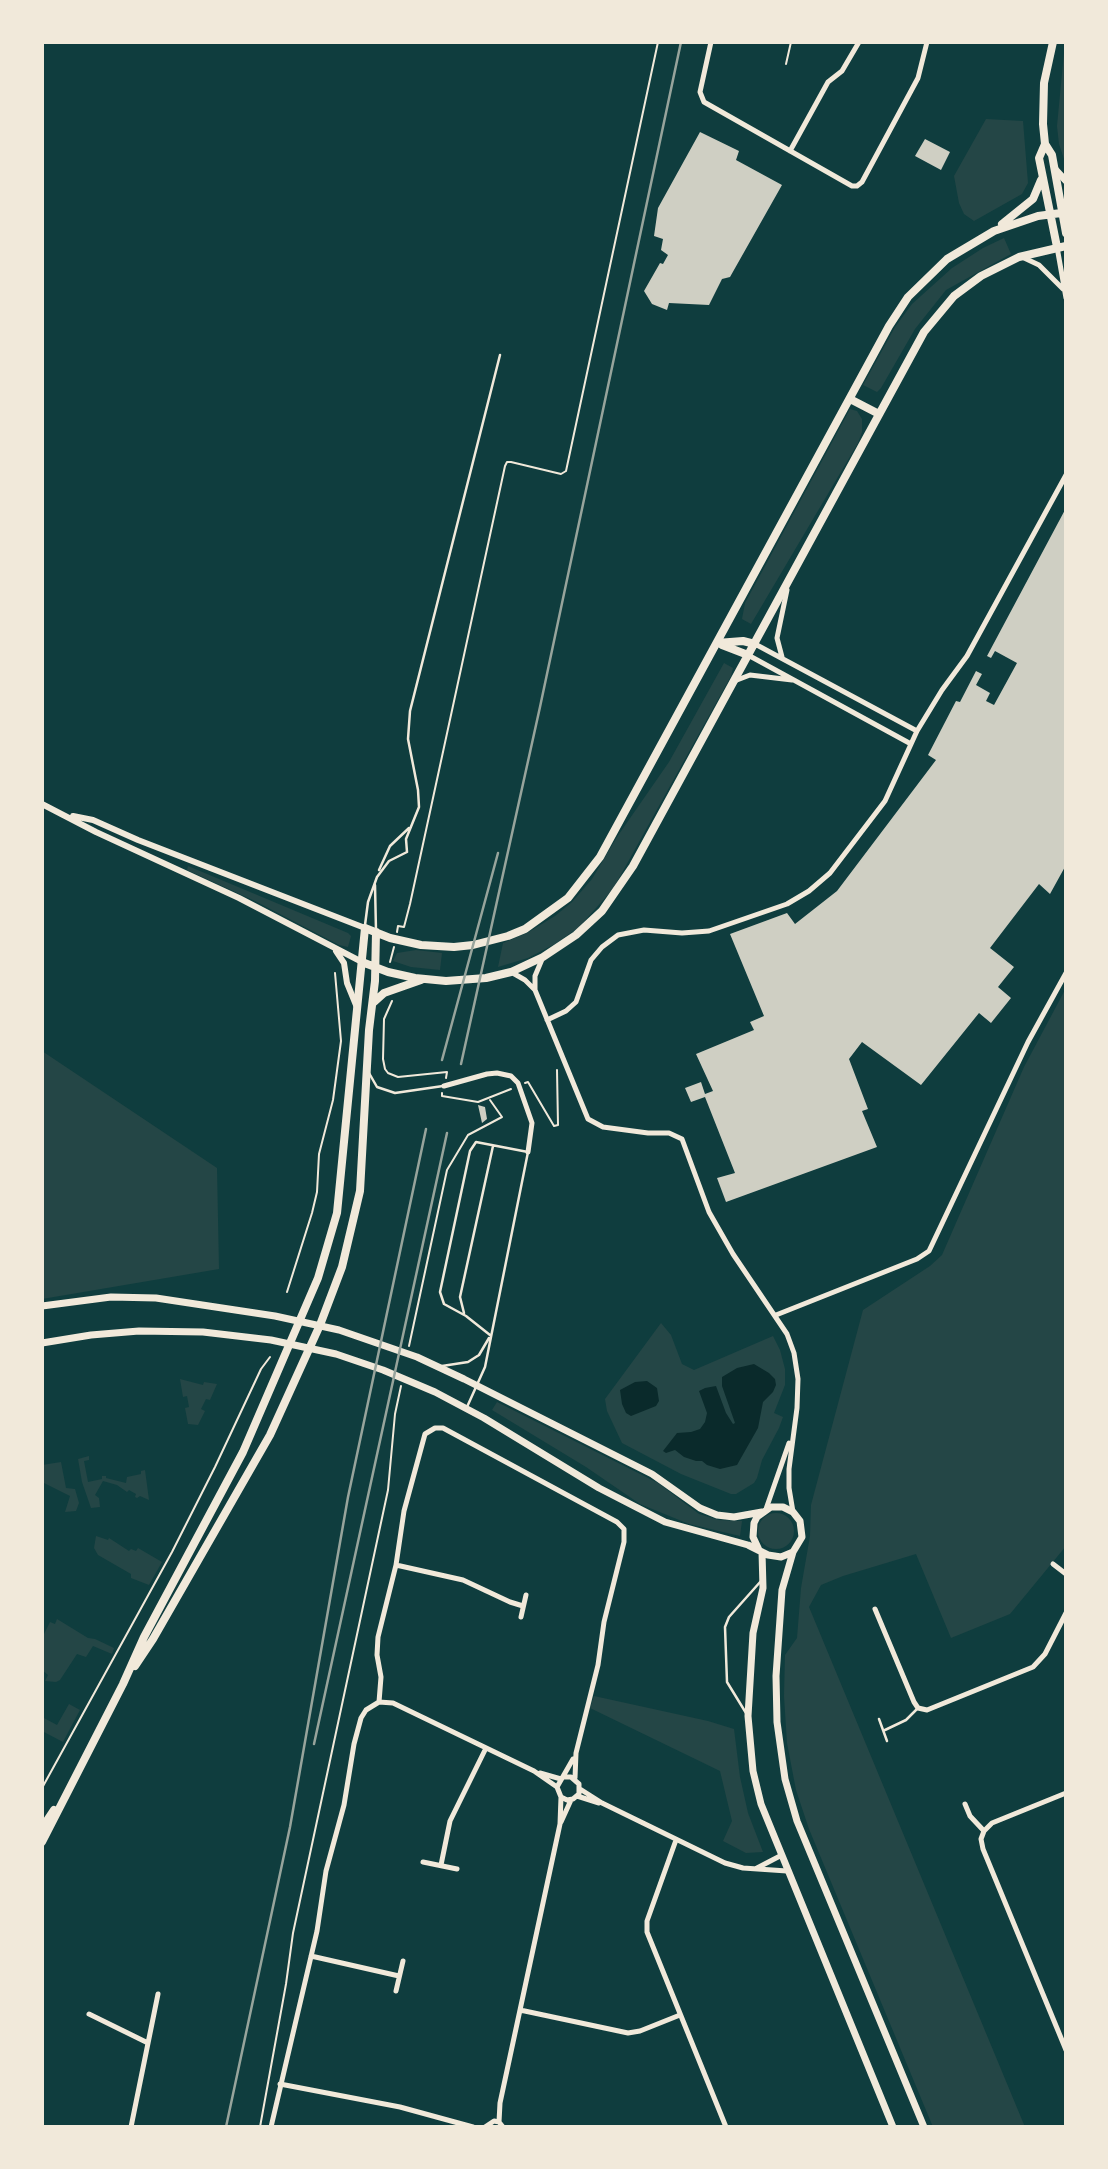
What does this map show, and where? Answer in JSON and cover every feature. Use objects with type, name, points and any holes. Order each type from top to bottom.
[{"type":"main road","points":[[362,962],[388,972],[446,981],[467,981],[511,972],[543,957],[576,935],[614,898],[924,332],[943,308],[981,276],[1019,257],[1061,247],[1049,214],[1039,158],[1045,144],[1043,97],[1053,42]]},
{"type":"main road","points":[[1045,144],[1052,155],[1066,233]]},
{"type":"main road","points":[[1054,168],[1066,180]]},
{"type":"main road","points":[[994,231],[1033,199],[1042,178]]},
{"type":"main road","points":[[42,1842],[144,1637],[243,1452],[301,1321],[324,1261],[337,1213],[365,928],[421,945],[459,947],[525,929],[568,898],[591,871],[889,326],[908,297],[947,259],[994,231],[1015,222],[1063,212]]},
{"type":"main road","points":[[850,398],[880,414]]},
{"type":"main road","points":[[717,643],[743,641],[755,644]]},
{"type":"main road","points":[[717,643],[748,655]]},
{"type":"main road","points":[[122,1684],[153,1639],[258,1457],[310,1348],[342,1267],[360,1191],[376,968],[376,932]]},
{"type":"main road","points":[[373,1004],[378,996],[388,991],[424,979]]},
{"type":"main road","points":[[42,1306],[111,1297],[156,1298],[320,1325],[369,1339],[438,1366],[652,1474],[700,1508],[717,1515],[734,1517],[783,1507],[793,1512],[800,1521],[803,1532],[800,1543],[793,1552],[782,1590],[776,1676],[777,1722],[785,1779],[797,1821],[924,2127]]},
{"type":"main road","points":[[42,1343],[91,1335],[178,1331],[234,1335],[310,1348],[406,1380],[466,1408],[599,1488],[654,1516],[688,1529],[739,1542],[774,1557],[793,1552]]},
{"type":"main road","points":[[764,1511],[752,1530],[755,1544],[761,1551],[763,1578],[753,1633],[748,1716],[753,1771],[780,1856],[893,2127]]},
{"type":"main road","points":[[42,1828],[67,1791]]},
{"type":"street","points":[[710,42],[701,98],[704,102],[852,186],[862,182],[918,78],[926,42]]},
{"type":"street","points":[[790,151],[828,82],[842,71],[859,42]]},
{"type":"street","points":[[1061,247],[1063,289],[1066,298]]},
{"type":"street","points":[[1019,257],[1037,263],[1063,289]]},
{"type":"street","points":[[547,1020],[566,1011],[576,1002],[591,960],[618,935],[644,930],[682,933],[709,931],[778,908],[820,883],[839,863],[880,809],[918,731],[942,690],[967,656],[1066,475]]},
{"type":"street","points":[[782,657],[777,638],[789,580]]},
{"type":"street","points":[[755,644],[918,731]]},
{"type":"street","points":[[748,655],[911,744]]},
{"type":"street","points":[[732,684],[739,678],[750,675],[795,680]]},
{"type":"street","points":[[42,804],[239,898],[362,962]]},
{"type":"street","points":[[64,814],[93,820],[365,928]]},
{"type":"street","points":[[335,949],[344,963],[347,983],[356,1005]]},
{"type":"street","points":[[535,990],[536,975],[543,957]]},
{"type":"street","points":[[511,972],[525,979],[535,990],[588,1119],[603,1127],[669,1133],[682,1139],[709,1212],[733,1254],[776,1315],[790,1342],[796,1364],[798,1394],[789,1479],[793,1512]]},
{"type":"street","points":[[776,1315],[917,1259],[929,1251],[1028,1042],[1066,973]]},
{"type":"street","points":[[443,1086],[487,1074],[511,1076],[518,1083],[532,1123],[528,1152]]},
{"type":"street","points":[[379,1702],[381,1677],[377,1637],[396,1565],[404,1511],[423,1439],[427,1432],[435,1428],[448,1429],[617,1522],[624,1529],[624,1542],[608,1604],[598,1665],[576,1753],[575,1778],[580,1788],[602,1804]]},
{"type":"street","points":[[764,1511],[792,1434]]},
{"type":"street","points":[[1053,1564],[1066,1574]]},
{"type":"street","points":[[396,1565],[463,1580],[523,1606]]},
{"type":"street","points":[[521,1617],[526,1595]]},
{"type":"street","points":[[875,1609],[911,1697],[918,1708],[932,1710],[1033,1667],[1045,1654],[1066,1613]]},
{"type":"street","points":[[271,2127],[280,2084],[311,1956],[326,1871],[344,1805],[356,1732],[364,1712],[379,1702],[393,1703],[534,1771],[556,1787],[561,1797],[560,1824],[493,2124],[470,2126],[400,2107],[280,2084]]},
{"type":"street","points":[[441,1865],[450,1821],[486,1748]]},
{"type":"street","points":[[556,1787],[576,1753]]},
{"type":"street","points":[[534,1771],[562,1778],[575,1778]]},
{"type":"street","points":[[560,1824],[580,1788]]},
{"type":"street","points":[[1066,1793],[992,1824],[984,1831],[981,1839],[1066,2050]]},
{"type":"street","points":[[577,1796],[602,1804],[724,1863],[754,1869],[787,1871]]},
{"type":"street","points":[[561,1797],[571,1800]]},
{"type":"street","points":[[965,1804],[970,1816],[984,1831]]},
{"type":"street","points":[[677,1840],[646,1926],[726,2127]]},
{"type":"street","points":[[754,1869],[780,1856]]},
{"type":"street","points":[[424,1862],[457,1869]]},
{"type":"street","points":[[311,1956],[400,1976]]},
{"type":"street","points":[[396,1991],[403,1961]]},
{"type":"street","points":[[131,2127],[158,1994]]},
{"type":"street","points":[[520,2010],[628,2033],[680,2015]]},
{"type":"street","points":[[89,2014],[148,2043]]},
{"type":"lane","points":[[377,877],[393,859],[407,852],[405,843],[419,802],[408,738],[410,711],[499,355]]},
{"type":"lane","points":[[365,928],[368,902],[387,851],[411,825]]},
{"type":"lane","points":[[375,882],[376,932]]},
{"type":"lane","points":[[367,1070],[377,1087],[394,1093],[443,1086]]},
{"type":"lane","points":[[466,1408],[485,1367],[528,1152],[476,1142],[470,1151],[440,1292],[444,1304],[466,1316],[490,1335]]},
{"type":"lane","points":[[466,1316],[460,1297],[493,1145]]},
{"type":"lane","points":[[438,1366],[468,1362],[478,1356],[490,1335]]},
{"type":"lane","points":[[748,1716],[727,1682],[725,1627],[729,1617],[763,1578]]},
{"type":"lane","points":[[885,1730],[906,1720],[918,1708]]},
{"type":"lane","points":[[879,1719],[887,1741]]},
{"type":"path","points":[[388,972],[398,926],[404,927],[505,466],[511,461],[561,474],[566,471],[658,42]]},
{"type":"path","points":[[786,64],[791,42]]},
{"type":"path","points":[[287,1292],[314,1205],[319,1154],[333,1100],[341,1041],[335,973]]},
{"type":"path","points":[[388,991],[392,1001],[384,1019],[385,1069],[398,1077],[447,1072],[442,1096],[463,1099],[463,1102]]},
{"type":"path","points":[[408,1353],[446,1170],[468,1135],[502,1117],[489,1099]]},
{"type":"path","points":[[467,1131],[468,1135]]},
{"type":"path","points":[[42,1788],[172,1552],[261,1369],[270,1357]]},
{"type":"path","points":[[260,2127],[293,1933],[388,1490],[395,1414],[406,1380]]},
{"type":"shaded area","points":[[1066,42],[1066,165],[1057,126]]},
{"type":"shaded area","points":[[986,119],[1023,121],[1028,183],[1022,194],[974,221],[964,214],[959,203],[954,176]]},
{"type":"shaded area","points":[[1004,238],[1011,254],[946,290],[915,329],[881,388],[877,392],[863,385],[895,327],[912,304],[952,268]]},
{"type":"shaded area","points":[[850,409],[857,411],[862,419],[862,432],[858,443],[751,624],[742,619],[745,603]]},
{"type":"shaded area","points":[[724,663],[733,668],[731,676],[613,889],[579,927],[555,944],[528,958],[498,967],[503,943],[527,933],[555,916],[572,902],[592,879],[617,837],[669,762]]},
{"type":"shaded area","points":[[188,866],[348,933],[351,936],[348,947],[187,870]]},
{"type":"shaded area","points":[[416,950],[442,953],[440,970],[411,967],[393,961],[397,953]]},
{"type":"shaded area","points":[[1066,988],[1066,1546],[1010,1614],[951,1638],[916,1554],[821,1585],[809,1607],[1025,2127],[933,2127],[809,1829],[796,1790],[787,1743],[785,1655],[797,1638],[801,1588],[810,1536],[811,1505],[863,1310],[930,1266],[942,1255],[1024,1067]]},
{"type":"shaded area","points":[[42,1051],[217,1168],[219,1269],[42,1299]]},
{"type":"shaded area","points":[[661,1323],[671,1335],[682,1364],[694,1370],[773,1336],[780,1350],[785,1369],[785,1385],[774,1413],[783,1417],[754,1483],[736,1494],[681,1474],[622,1443],[607,1411],[605,1399]]},
{"type":"shaded area","points":[[754,1364],[769,1373],[775,1379],[776,1385],[763,1402],[758,1428],[737,1465],[720,1469],[684,1457],[675,1450],[666,1453],[663,1451],[677,1433],[700,1429],[705,1422],[707,1413],[699,1391],[705,1388],[716,1386],[726,1413],[733,1424],[735,1423],[722,1386],[722,1377],[737,1368]]},
{"type":"shaded area","points":[[180,1379],[203,1385],[204,1382],[217,1384],[210,1400],[206,1399],[201,1409],[205,1411],[198,1425],[188,1424],[185,1408],[189,1407],[187,1396],[183,1397]]},
{"type":"shaded area","points":[[647,1381],[657,1388],[659,1401],[656,1406],[631,1416],[626,1413],[622,1404],[620,1390],[635,1382]]},
{"type":"shaded area","points":[[497,1402],[658,1483],[699,1514],[719,1520],[742,1521],[740,1536],[689,1524],[640,1504],[586,1467],[492,1410]]},
{"type":"shaded area","points":[[89,1456],[89,1460],[84,1461],[88,1482],[106,1476],[126,1483],[127,1477],[141,1474],[141,1471],[145,1470],[149,1500],[140,1496],[137,1498],[136,1494],[129,1490],[127,1492],[117,1485],[103,1481],[95,1495],[99,1498],[100,1507],[91,1508],[78,1459]]},
{"type":"shaded area","points":[[61,1462],[66,1488],[75,1489],[79,1503],[76,1511],[65,1512],[70,1496],[42,1482],[42,1465]]},
{"type":"shaded area","points":[[776,1513],[789,1518],[794,1531],[789,1544],[776,1549],[763,1544],[758,1531],[763,1518]]},
{"type":"shaded area","points":[[96,1536],[108,1540],[109,1538],[129,1551],[136,1551],[138,1548],[162,1562],[149,1585],[131,1578],[131,1574],[98,1555],[94,1548]]},
{"type":"shaded area","points":[[57,1619],[88,1638],[114,1648],[112,1654],[93,1646],[86,1657],[77,1654],[60,1680],[45,1681],[48,1675],[42,1670],[42,1638],[50,1622],[55,1624]]},
{"type":"shaded area","points":[[594,1696],[734,1729],[748,1813],[763,1852],[746,1853],[723,1841],[732,1821],[720,1771],[590,1708]]},
{"type":"shaded area","points":[[69,1704],[80,1710],[63,1742],[42,1731],[42,1717],[57,1725]]},
{"type":"building","points":[[700,132],[739,151],[736,160],[782,185],[730,277],[722,279],[709,305],[669,303],[667,310],[652,304],[644,291],[660,263],[663,264],[668,255],[661,250],[663,239],[654,236],[658,208]]},
{"type":"building","points":[[925,139],[950,152],[941,170],[915,156]]},
{"type":"building","points":[[1066,508],[1066,865],[1050,894],[1039,884],[990,948],[1014,967],[998,987],[1011,998],[991,1023],[979,1013],[921,1085],[862,1042],[849,1059],[868,1109],[862,1111],[877,1147],[726,1202],[717,1178],[735,1173],[705,1097],[691,1102],[685,1088],[701,1082],[705,1094],[713,1091],[696,1054],[754,1030],[750,1022],[764,1016],[730,934],[787,913],[795,924],[837,891],[936,760],[928,755],[956,701],[960,702],[976,671],[982,674],[976,685],[990,693],[986,701],[994,705],[1017,663],[995,651],[991,658],[987,656]]},
{"type":"building","points":[[478,1105],[485,1107],[487,1119],[482,1123]]},
{"type":"railway","points":[[461,1064],[540,707],[681,42]]},
{"type":"railway","points":[[442,1060],[498,853]]},
{"type":"railway","points":[[226,2127],[290,1827],[348,1497],[426,1129]]},
{"type":"railway","points":[[314,1744],[447,1133]]}]
